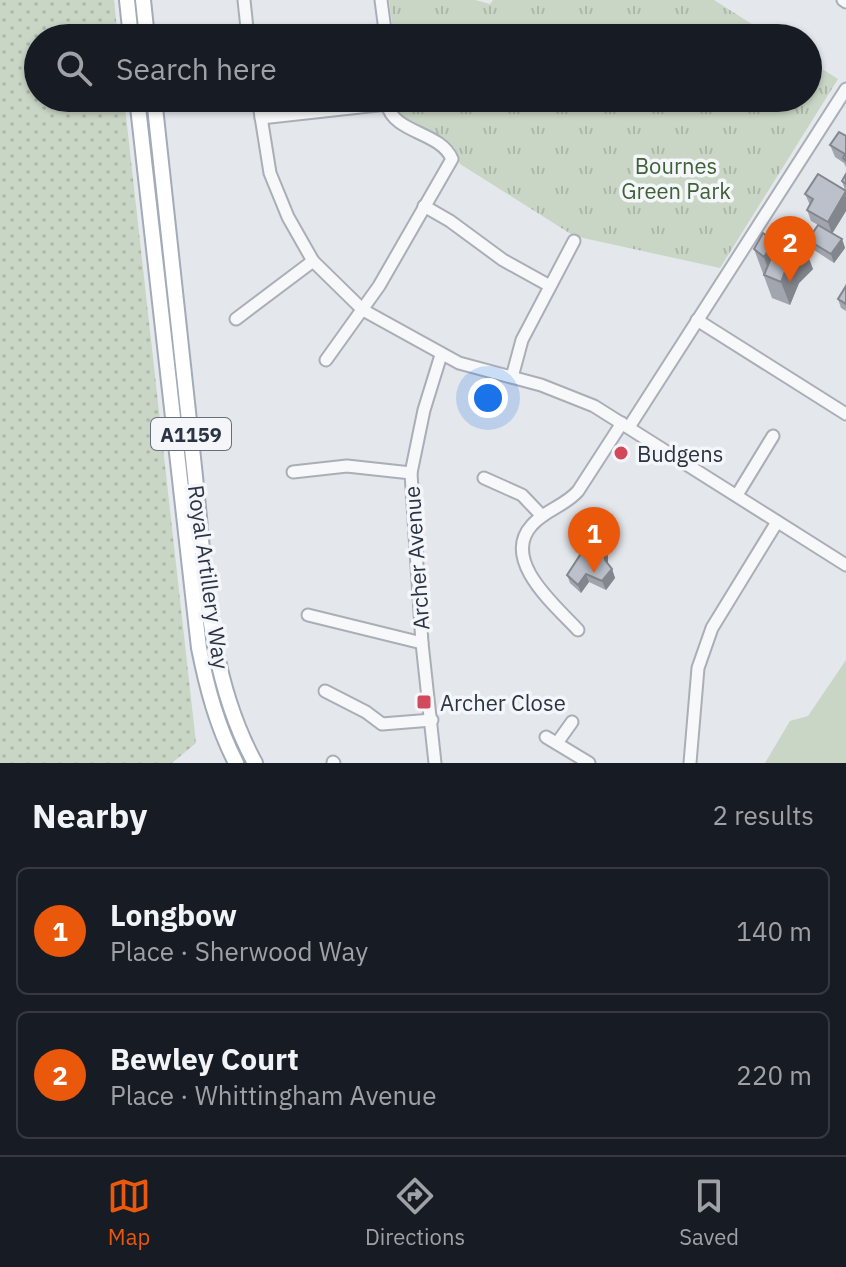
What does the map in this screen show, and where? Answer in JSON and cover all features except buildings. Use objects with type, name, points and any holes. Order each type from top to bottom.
[{"type":"main road","points":[[127,0],[130,24]]},
{"type":"main road","points":[[143,0],[146,24]]},
{"type":"main road","name":"Royal Artillery Way","points":[[139,112],[199,648],[209,694],[224,739],[236,763]]},
{"type":"main road","name":"Royal Artillery Way","points":[[156,112],[209,601],[227,699],[255,763]]},
{"type":"street","points":[[244,0],[247,24]]},
{"type":"street","points":[[381,0],[384,24]]},
{"type":"street","points":[[578,630],[532,579],[524,563],[524,538],[542,516],[572,498],[626,425],[846,89]]},
{"type":"street","points":[[260,112],[272,183],[288,217],[313,261],[363,310],[459,363],[570,395],[626,425],[846,565]]},
{"type":"street","points":[[261,118],[305,112]]},
{"type":"street","points":[[326,360],[363,310],[452,159],[436,142],[393,118],[391,112]]},
{"type":"street","points":[[424,206],[503,260],[550,286]]},
{"type":"street","points":[[512,377],[522,340],[574,241]]},
{"type":"street","points":[[236,319],[313,261]]},
{"type":"street","points":[[697,320],[846,414]]},
{"type":"street","name":"Archer Avenue","points":[[435,763],[422,643],[411,473],[424,410],[441,355]]},
{"type":"street","points":[[737,495],[773,436]]},
{"type":"street","points":[[293,472],[356,466],[411,473]]},
{"type":"street","points":[[484,478],[522,495],[542,516]]},
{"type":"street","points":[[690,763],[698,668],[705,645],[712,628],[777,522]]},
{"type":"street","points":[[308,615],[422,643]]},
{"type":"street","points":[[325,691],[382,724],[432,720]]},
{"type":"street","points":[[572,722],[551,740],[589,763]]},
{"type":"green space","points":[[0,0],[114,0],[117,24],[24,24],[24,112],[126,112],[196,743],[172,763],[0,763]]},
{"type":"green space","points":[[389,0],[475,0],[490,4],[493,0],[714,0],[752,24],[392,24]]},
{"type":"green space","name":"Bournes Green Park","points":[[822,69],[838,79],[822,105]]},
{"type":"green space","name":"Bournes Green Park","points":[[395,112],[817,112],[720,268],[574,236],[460,164],[454,147]]},
{"type":"green space","points":[[846,660],[846,763],[765,763],[790,721],[808,716]]},
{"type":"place","name":"Bewley Court","points":[[790,282]]},
{"type":"place","name":"Budgens","points":[[621,453]]},
{"type":"place","name":"Longbow","points":[[594,573]]},
{"type":"place","name":"Archer Close","points":[[424,702]]}]
